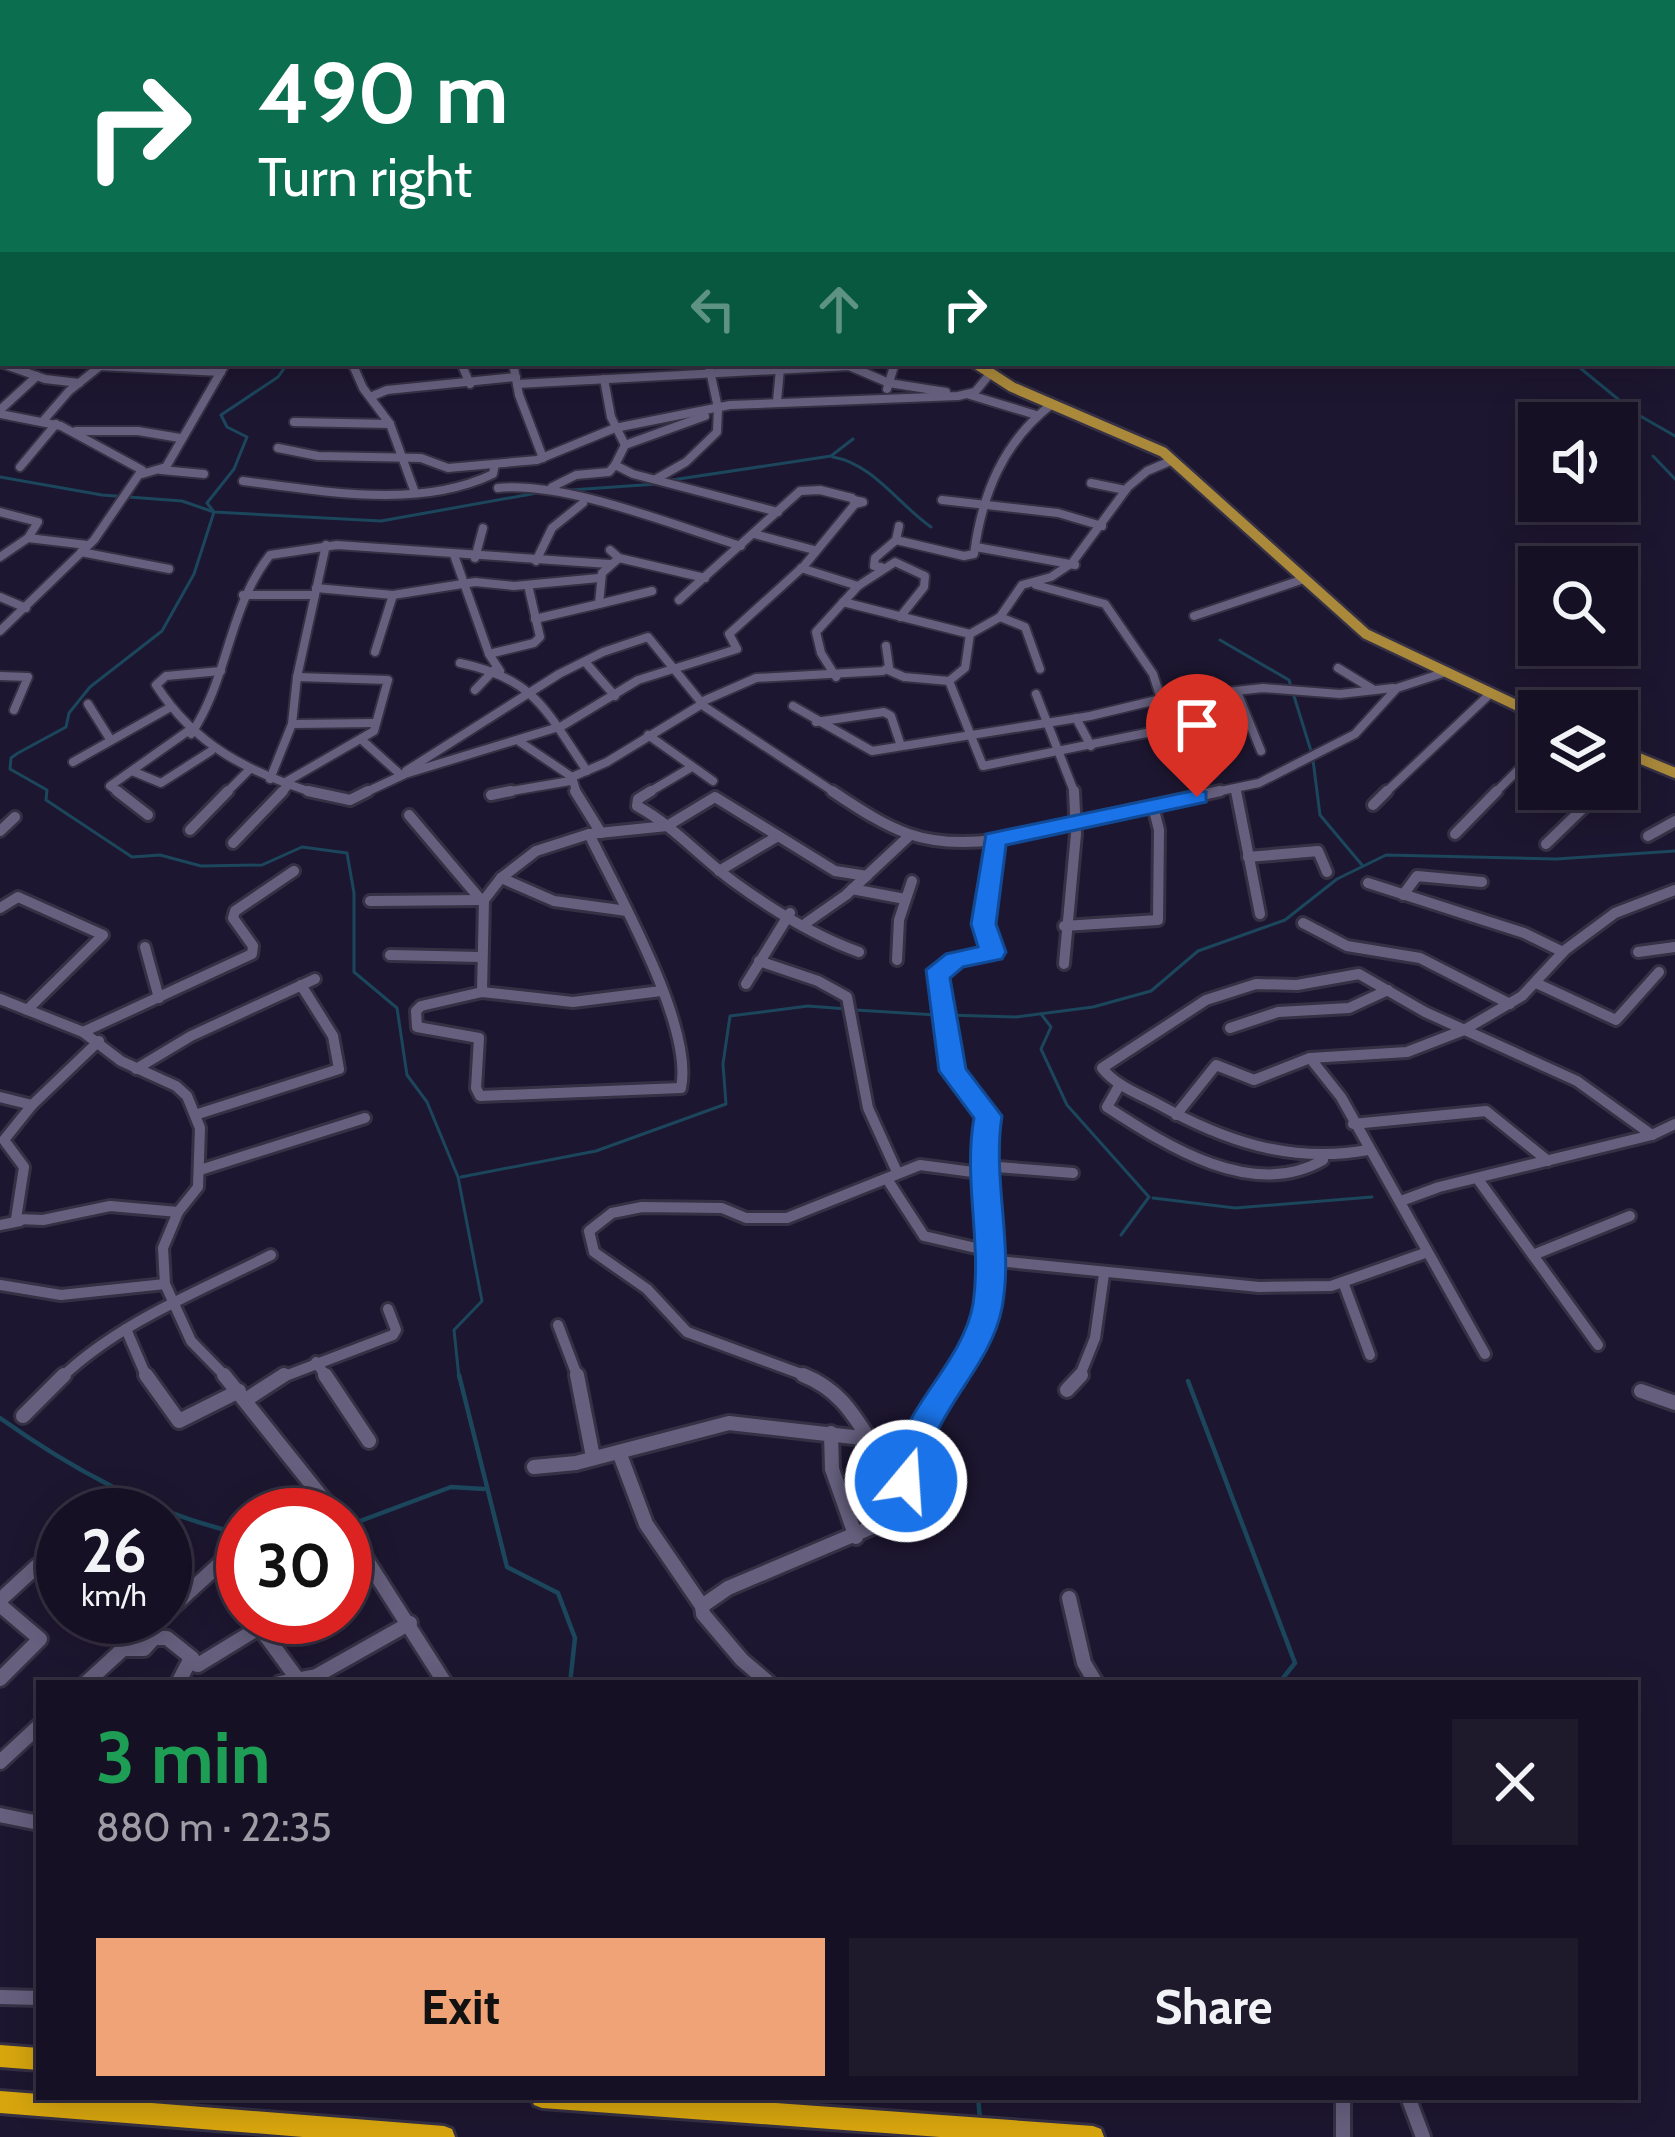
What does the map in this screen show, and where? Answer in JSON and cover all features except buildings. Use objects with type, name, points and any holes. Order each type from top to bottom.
[{"type":"highway","points":[[0,2056],[36,2059]]},
{"type":"highway","points":[[585,2100],[1093,2137]]},
{"type":"highway","points":[[3,2108],[443,2137]]},
{"type":"main road","points":[[978,366],[1173,460],[1366,634],[1518,706]]},
{"type":"main road","points":[[1638,758],[1675,773]]},
{"type":"street","points":[[8,366],[79,383]]},
{"type":"street","points":[[25,373],[36,366]]},
{"type":"street","points":[[43,422],[100,366]]},
{"type":"street","points":[[161,470],[194,423],[224,367],[183,366]]},
{"type":"street","points":[[354,366],[390,424],[414,490]]},
{"type":"street","points":[[462,366],[470,384]]},
{"type":"street","points":[[514,366],[543,458]]},
{"type":"street","points":[[370,398],[387,390],[604,379],[709,366],[857,367],[889,383],[963,395],[1036,415]]},
{"type":"street","points":[[656,479],[686,462],[717,432],[718,408],[709,366]]},
{"type":"street","points":[[884,398],[894,366]]},
{"type":"street","points":[[777,401],[780,369]]},
{"type":"street","points":[[278,448],[318,456],[427,460],[443,468],[495,464],[543,458],[560,447],[615,428],[718,408],[777,401],[963,395],[982,386],[989,375]]},
{"type":"street","points":[[0,412],[37,376]]},
{"type":"street","points":[[604,379],[615,428],[625,445]]},
{"type":"street","points":[[896,540],[964,556],[974,554],[980,506],[1019,434],[1052,404]]},
{"type":"street","points":[[552,487],[576,475],[609,472],[625,445],[693,423],[718,408]]},
{"type":"street","points":[[0,412],[73,431],[120,454],[142,474]]},
{"type":"street","points":[[294,422],[390,424]]},
{"type":"street","points":[[20,466],[56,424]]},
{"type":"street","points":[[73,431],[138,431],[180,438]]},
{"type":"street","points":[[539,445],[560,447]]},
{"type":"street","points":[[843,602],[970,634],[1000,617],[1022,585],[1053,580],[1075,565],[1125,490],[1152,466],[1173,460]]},
{"type":"street","points":[[243,481],[362,493],[414,490],[470,485],[493,473],[495,464]]},
{"type":"street","points":[[615,465],[778,512]]},
{"type":"street","points":[[0,631],[84,548],[142,474],[161,470],[204,474]]},
{"type":"street","points":[[498,488],[511,483],[741,546]]},
{"type":"street","points":[[1090,483],[1125,490]]},
{"type":"street","points":[[221,671],[158,680],[156,686],[169,708],[212,751],[248,771],[343,801],[403,775],[562,726],[638,680],[737,649],[729,634],[801,568],[855,502],[807,490],[679,600]]},
{"type":"street","points":[[942,500],[1058,513],[1102,526]]},
{"type":"street","points":[[536,561],[553,528],[583,503]]},
{"type":"street","points":[[0,512],[38,522],[28,538],[0,557]]},
{"type":"street","points":[[899,526],[896,540],[875,558],[874,566],[899,562],[925,578],[900,617]]},
{"type":"street","points":[[475,558],[483,528]]},
{"type":"street","points":[[754,534],[814,550]]},
{"type":"street","points":[[28,538],[169,569]]},
{"type":"street","points":[[148,815],[110,789],[190,732],[216,700],[243,595],[271,555],[326,545],[475,558],[614,561],[705,578]]},
{"type":"street","points":[[270,778],[292,724],[297,677],[326,545]]},
{"type":"street","points":[[976,547],[1075,565]]},
{"type":"street","points":[[610,550],[614,561]]},
{"type":"street","points":[[454,555],[497,671]]},
{"type":"street","points":[[599,604],[599,578],[614,561]]},
{"type":"street","points":[[836,677],[821,653],[816,632],[881,567]]},
{"type":"street","points":[[801,568],[858,586]]},
{"type":"street","points":[[243,595],[393,595],[464,585],[528,586],[599,578]]},
{"type":"street","points":[[1194,616],[1304,579]]},
{"type":"street","points":[[1030,584],[1106,604],[1153,674],[1162,699]]},
{"type":"street","points":[[488,654],[538,640],[528,586]]},
{"type":"street","points":[[535,619],[652,591]]},
{"type":"street","points":[[375,652],[393,595]]},
{"type":"street","points":[[0,597],[26,608]]},
{"type":"street","points":[[1000,617],[1025,627],[1040,669]]},
{"type":"street","points":[[490,796],[571,779],[701,703],[756,678],[836,677],[888,670],[904,677],[950,681],[969,658],[970,634]]},
{"type":"street","points":[[403,775],[529,689],[611,647],[648,637],[701,703],[858,809],[908,837],[955,845],[1236,789],[1279,775],[1355,734],[1396,688]]},
{"type":"street","points":[[886,646],[888,670]]},
{"type":"street","points":[[460,663],[497,671],[529,689],[562,726],[587,771]]},
{"type":"street","points":[[586,663],[615,696]]},
{"type":"street","points":[[1338,668],[1374,690]]},
{"type":"street","points":[[475,689],[497,671]]},
{"type":"street","points":[[793,706],[867,751],[1076,718],[1162,699],[1295,688],[1340,694],[1396,688],[1447,672]]},
{"type":"street","points":[[0,676],[28,677],[14,710]]},
{"type":"street","points":[[233,843],[286,784],[374,731],[387,678],[297,677]]},
{"type":"street","points":[[950,681],[950,693],[962,706],[983,766],[1245,713]]},
{"type":"street","points":[[1238,692],[1261,751]]},
{"type":"street","points":[[1373,806],[1491,693]]},
{"type":"street","points":[[1036,694],[1074,788],[1073,893],[1064,926],[1064,964]]},
{"type":"street","points":[[88,704],[110,740]]},
{"type":"street","points":[[73,762],[169,708]]},
{"type":"street","points":[[816,722],[884,712],[891,716],[901,746]]},
{"type":"street","points":[[1076,718],[1091,746]]},
{"type":"street","points":[[292,724],[375,723]]},
{"type":"street","points":[[648,735],[713,781]]},
{"type":"street","points":[[363,741],[403,775]]},
{"type":"street","points":[[520,742],[571,779],[662,991],[672,1036],[682,1048],[685,1082],[681,1088],[489,1097],[476,1088],[478,1038],[420,1029],[416,1024],[421,1006],[482,992],[573,1002],[662,991]]},
{"type":"street","points":[[132,771],[161,783],[212,751]]},
{"type":"street","points":[[690,768],[635,802],[719,872],[859,952]]},
{"type":"street","points":[[1455,834],[1518,770]]},
{"type":"street","points":[[190,830],[248,771]]},
{"type":"street","points":[[1236,789],[1261,914]]},
{"type":"street","points":[[482,992],[483,900],[501,878],[536,851],[595,833],[667,826],[715,797],[835,871],[867,876]]},
{"type":"street","points":[[1064,926],[1158,920],[1159,830],[1153,806]]},
{"type":"street","points":[[1546,844],[1582,810]]},
{"type":"street","points":[[409,815],[483,900]]},
{"type":"street","points":[[0,831],[14,817]]},
{"type":"street","points":[[1648,836],[1675,821]]},
{"type":"street","points":[[719,872],[778,836]]},
{"type":"street","points":[[806,923],[852,889],[908,837]]},
{"type":"street","points":[[702,1606],[728,1588],[856,1538],[901,1513],[908,1464],[921,1430],[979,1334],[988,1305],[982,1149],[988,1116],[953,1071],[937,978],[939,970],[955,960],[993,952],[983,924],[994,840]]},
{"type":"street","points":[[1249,857],[1318,850],[1327,872]]},
{"type":"street","points":[[83,1032],[252,954],[253,946],[232,918],[235,910],[294,872]]},
{"type":"street","points":[[1403,895],[1417,875],[1482,882]]},
{"type":"street","points":[[501,878],[554,901],[627,911]]},
{"type":"street","points":[[898,959],[905,898],[912,880]]},
{"type":"street","points":[[1368,883],[1524,933],[1563,952]]},
{"type":"street","points":[[852,889],[905,898]]},
{"type":"street","points":[[1176,1114],[1216,1064],[1254,1080],[1310,1058],[1407,1052],[1464,1030],[1510,1004],[1563,952],[1615,913],[1675,890]]},
{"type":"street","points":[[0,908],[11,898],[26,898],[60,920],[104,935],[27,1010]]},
{"type":"street","points":[[370,902],[483,900]]},
{"type":"street","points":[[746,985],[790,913]]},
{"type":"street","points":[[1303,923],[1347,946],[1420,958],[1510,1004]]},
{"type":"street","points":[[145,946],[159,998]]},
{"type":"street","points":[[1638,952],[1675,946]]},
{"type":"street","points":[[390,955],[481,957]]},
{"type":"street","points":[[759,961],[818,981],[847,997],[868,1108],[911,1229],[920,1237],[988,1256],[1104,1274],[1258,1287],[1343,1282],[1425,1253]]},
{"type":"street","points":[[1536,983],[1616,1020],[1659,971]]},
{"type":"street","points":[[1368,1150],[1323,1160],[1211,1134],[1106,1076],[1103,1065],[1206,1000],[1256,985],[1297,985],[1350,974],[1577,1081],[1652,1136]]},
{"type":"street","points":[[136,1069],[205,1029],[315,979]]},
{"type":"street","points":[[198,1114],[339,1069],[331,1033],[301,985]]},
{"type":"street","points":[[1230,1028],[1278,1012],[1348,1007],[1388,991]]},
{"type":"street","points":[[0,999],[99,1041],[136,1069],[176,1086],[198,1114],[200,1171],[194,1196],[178,1212],[163,1248],[165,1285],[191,1341],[243,1395],[316,1488]]},
{"type":"street","points":[[20,1221],[15,1214],[24,1162],[18,1149],[4,1141],[32,1105],[99,1041]]},
{"type":"street","points":[[1310,1058],[1333,1084],[1485,1354]]},
{"type":"street","points":[[1120,1084],[1107,1107],[1220,1167],[1262,1175],[1294,1174],[1310,1172],[1323,1160]]},
{"type":"street","points":[[0,1097],[32,1105]]},
{"type":"street","points":[[1353,1124],[1486,1111],[1548,1161]]},
{"type":"street","points":[[200,1171],[365,1118]]},
{"type":"street","points":[[1401,1201],[1673,1130]]},
{"type":"street","points":[[868,1439],[846,1403],[824,1383],[687,1332],[647,1289],[594,1252],[587,1237],[593,1226],[621,1209],[722,1208],[746,1218],[779,1219],[920,1165],[1073,1173]]},
{"type":"street","points":[[1477,1178],[1598,1345]]},
{"type":"street","points":[[0,1225],[110,1205],[178,1212]]},
{"type":"street","points":[[1533,1255],[1630,1216]]},
{"type":"street","points":[[23,1416],[74,1364],[126,1329],[271,1255]]},
{"type":"street","points":[[1067,1390],[1077,1384],[1086,1366],[1104,1274]]},
{"type":"street","points":[[1343,1282],[1370,1354]]},
{"type":"street","points":[[0,1285],[53,1297],[165,1285]]},
{"type":"street","points":[[126,1329],[148,1370],[148,1382],[179,1421],[316,1362],[393,1335],[396,1330],[388,1310]]},
{"type":"street","points":[[558,1325],[574,1358],[593,1457]]},
{"type":"street","points":[[316,1362],[369,1442]]},
{"type":"street","points":[[1641,1391],[1675,1403]]},
{"type":"street","points":[[534,1467],[620,1452],[729,1423],[868,1439],[921,1430]]},
{"type":"street","points":[[832,1433],[832,1473],[856,1538]]},
{"type":"street","points":[[620,1452],[646,1524],[703,1614],[742,1660],[766,1680]]},
{"type":"street","points":[[372,1566],[443,1680]]},
{"type":"street","points":[[0,1679],[40,1639],[0,1602],[36,1567]]},
{"type":"street","points":[[192,1590],[216,1567]]},
{"type":"street","points":[[1070,1598],[1084,1663],[1094,1680]]},
{"type":"street","points":[[291,1680],[316,1676],[410,1623]]},
{"type":"street","points":[[123,1649],[144,1649],[154,1637],[167,1638],[192,1658],[180,1680]]},
{"type":"street","points":[[89,1680],[129,1644]]},
{"type":"street","points":[[189,1662],[198,1665],[226,1644]]},
{"type":"street","points":[[265,1644],[284,1680]]},
{"type":"street","points":[[0,1762],[36,1729]]},
{"type":"street","points":[[0,1815],[36,1822]]},
{"type":"street","points":[[0,1997],[36,1998]]},
{"type":"street","points":[[1342,2100],[1343,2137]]},
{"type":"street","points":[[1409,2100],[1424,2137]]},
{"type":"waterway","points":[[214,512],[207,503],[234,469],[247,437],[227,427],[221,415],[278,377],[286,366]]},
{"type":"waterway","points":[[1578,366],[1635,413],[1675,436]]},
{"type":"waterway","points":[[672,480],[831,456],[853,439]]},
{"type":"waterway","points":[[1653,456],[1675,479]]},
{"type":"waterway","points":[[833,457],[873,476],[931,527]]},
{"type":"waterway","points":[[0,477],[102,495],[182,501],[214,512]]},
{"type":"waterway","points":[[571,490],[657,484]]},
{"type":"waterway","points":[[214,512],[381,521],[537,493]]},
{"type":"waterway","points":[[214,512],[194,574],[162,631],[90,687],[69,713],[66,727],[11,758],[10,769],[47,790],[46,800],[132,857],[160,855],[201,866],[262,865],[302,847],[347,853],[354,893],[354,972],[397,1008],[407,1075],[427,1102],[458,1177],[482,1301],[454,1330],[459,1378]]},
{"type":"waterway","points":[[1220,640],[1289,680],[1311,751]]},
{"type":"waterway","points":[[1313,760],[1320,815],[1362,865]]},
{"type":"waterway","points":[[946,1015],[1016,1017],[1093,1007],[1151,991],[1198,951],[1285,920],[1337,879],[1386,855],[1556,859],[1675,851]]},
{"type":"waterway","points":[[461,1177],[596,1151],[726,1104],[723,1064],[730,1016],[808,1006],[847,1009]]},
{"type":"waterway","points":[[856,1010],[936,1015]]},
{"type":"waterway","points":[[1041,1014],[1051,1027],[1041,1049],[1067,1105],[1149,1197],[1121,1235]]},
{"type":"waterway","points":[[1153,1198],[1235,1208],[1372,1197]]},
{"type":"waterway","points":[[459,1375],[507,1567],[558,1593],[575,1638],[570,1680]]},
{"type":"waterway","points":[[1188,1381],[1295,1663],[1281,1680]]},
{"type":"waterway","points":[[0,1418],[116,1488],[216,1527]]},
{"type":"waterway","points":[[372,1517],[451,1487],[484,1489]]},
{"type":"waterway","points":[[978,2100],[980,2119]]},
{"type":"route","points":[[906,1481],[921,1430],[979,1334],[988,1305],[990,1207],[982,1149],[988,1116],[953,1071],[937,978],[939,970],[955,960],[994,950],[983,924],[994,840],[1197,797]]}]
